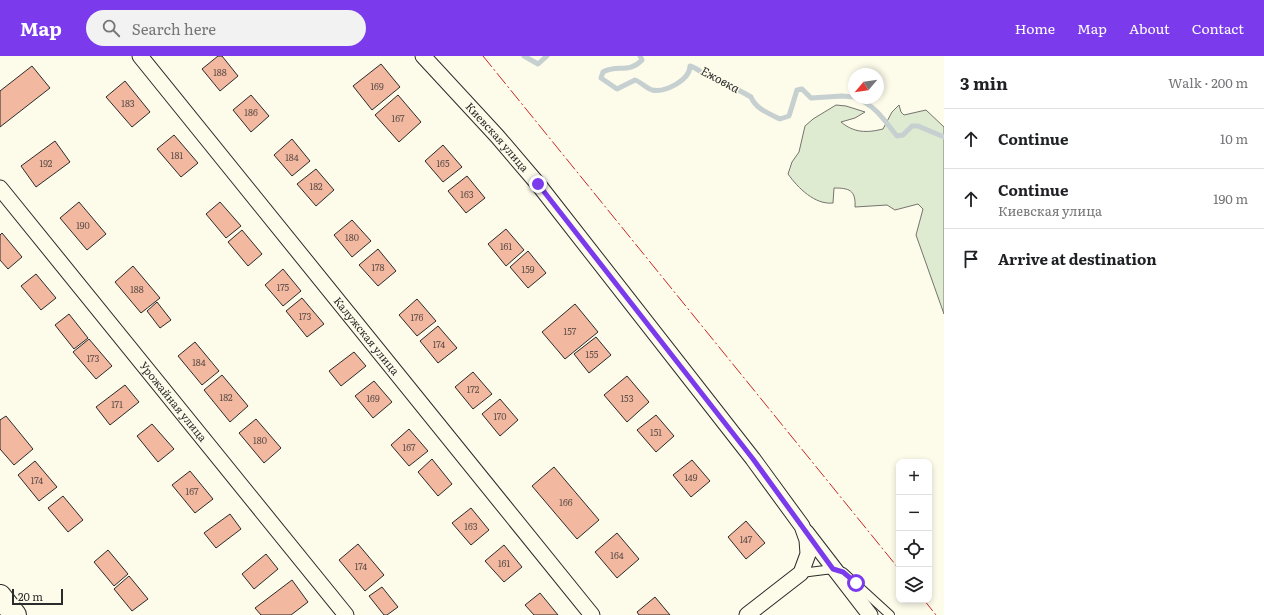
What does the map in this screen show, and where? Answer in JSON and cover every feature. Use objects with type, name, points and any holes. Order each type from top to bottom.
[{"type":"main road","points":[[0,596],[15,615]]},
{"type":"street","name":"Калужская улица","points":[[140,56],[592,615]]},
{"type":"street","name":"Киевская улица","points":[[423,56],[497,136],[538,184],[753,459],[833,569],[870,615]]},
{"type":"street","name":"Урожайная улица","points":[[0,188],[346,615]]},
{"type":"street","name":"Киевская улица","points":[[801,573],[808,554],[807,540],[802,526]]},
{"type":"street","points":[[747,615],[801,573]]},
{"type":"lane","points":[[801,573],[833,569],[843,572],[890,615]]},
{"type":"green space","points":[[836,105],[846,106],[865,112],[855,118],[841,122],[856,130],[872,131],[883,129],[892,112],[899,105],[901,112],[904,115],[926,110],[944,127],[944,314],[916,235],[923,209],[918,204],[895,210],[887,205],[855,207],[854,197],[850,191],[834,188],[833,203],[826,203],[813,198],[802,190],[788,174],[792,162],[799,152],[805,126],[813,119]]},
{"type":"building","points":[[218,56],[222,56],[238,76],[220,91],[202,69]]},
{"type":"building","points":[[381,64],[400,87],[372,110],[353,86]]},
{"type":"building","points":[[32,66],[50,88],[0,127],[0,91]]},
{"type":"building","points":[[125,81],[150,112],[132,127],[106,97]]},
{"type":"building","points":[[251,95],[269,116],[251,132],[233,110]]},
{"type":"building","points":[[398,95],[421,122],[399,142],[375,115]]},
{"type":"building","points":[[174,135],[198,163],[181,177],[157,149]]},
{"type":"building","points":[[292,139],[310,161],[292,176],[274,155]]},
{"type":"building","points":[[55,141],[70,162],[36,187],[21,166]]},
{"type":"building","points":[[443,145],[462,167],[443,182],[425,161]]},
{"type":"building","points":[[316,169],[334,190],[316,206],[297,184]]},
{"type":"building","points":[[467,176],[485,198],[466,213],[448,191]]},
{"type":"building","points":[[79,202],[106,234],[87,250],[60,218]]},
{"type":"building","points":[[220,202],[241,226],[226,238],[206,214]]},
{"type":"building","points":[[352,220],[371,241],[352,257],[334,235]]},
{"type":"building","points":[[506,229],[524,250],[506,266],[488,244]]},
{"type":"building","points":[[242,230],[262,254],[248,266],[228,242]]},
{"type":"building","points":[[2,233],[22,257],[8,269],[0,260],[0,235]]},
{"type":"building","points":[[378,249],[396,271],[378,286],[359,265]]},
{"type":"building","points":[[528,251],[546,273],[528,288],[510,267]]},
{"type":"building","points":[[133,266],[160,298],[141,313],[115,282]]},
{"type":"building","points":[[283,269],[301,291],[283,306],[265,285]]},
{"type":"building","points":[[36,274],[56,298],[41,310],[21,286]]},
{"type":"building","points":[[302,298],[324,324],[307,337],[286,311]]},
{"type":"building","points":[[417,299],[436,321],[417,336],[399,315]]},
{"type":"building","points":[[157,302],[171,320],[160,328],[147,311]]},
{"type":"building","points":[[575,304],[598,332],[565,359],[542,332]]},
{"type":"building","points":[[69,314],[88,338],[74,349],[55,325]]},
{"type":"building","points":[[438,326],[457,348],[438,363],[420,341]]},
{"type":"building","points":[[596,337],[611,355],[589,373],[574,354]]},
{"type":"building","points":[[89,339],[112,366],[96,379],[73,352]]},
{"type":"building","points":[[195,342],[219,371],[202,385],[178,356]]},
{"type":"building","points":[[354,352],[366,366],[341,386],[329,371]]},
{"type":"building","points":[[473,372],[492,394],[473,409],[455,387]]},
{"type":"building","points":[[222,375],[248,406],[230,422],[204,390]]},
{"type":"building","points":[[627,376],[649,402],[627,422],[604,395]]},
{"type":"building","points":[[374,381],[392,402],[373,418],[355,396]]},
{"type":"building","points":[[125,385],[139,402],[110,425],[96,407]]},
{"type":"building","points":[[500,399],[518,420],[500,436],[482,414]]},
{"type":"building","points":[[656,415],[674,436],[656,452],[637,430]]},
{"type":"building","points":[[6,416],[33,449],[14,465],[0,449],[0,420]]},
{"type":"building","points":[[256,419],[281,448],[264,463],[239,433]]},
{"type":"building","points":[[152,424],[174,449],[158,462],[137,436]]},
{"type":"building","points":[[409,429],[428,451],[409,466],[391,445]]},
{"type":"building","points":[[432,459],[452,484],[438,496],[418,472]]},
{"type":"building","points":[[692,460],[710,481],[691,497],[673,475]]},
{"type":"building","points":[[35,461],[57,487],[39,501],[18,475]]},
{"type":"building","points":[[554,467],[599,520],[577,539],[532,486]]},
{"type":"building","points":[[190,471],[213,499],[195,513],[172,485]]},
{"type":"building","points":[[63,496],[83,520],[68,532],[48,508]]},
{"type":"building","points":[[471,508],[489,530],[471,545],[452,523]]},
{"type":"building","points":[[230,514],[241,529],[216,548],[204,533]]},
{"type":"building","points":[[746,521],[765,543],[746,559],[728,537]]},
{"type":"building","points":[[617,533],[639,559],[617,578],[595,552]]},
{"type":"building","points":[[358,544],[384,575],[365,591],[339,560]]},
{"type":"building","points":[[504,545],[522,567],[504,582],[485,561]]},
{"type":"building","points":[[108,550],[128,574],[114,586],[94,562]]},
{"type":"building","points":[[266,554],[278,569],[254,589],[242,574]]},
{"type":"building","points":[[129,576],[148,599],[132,611],[114,589]]},
{"type":"building","points":[[292,580],[308,602],[291,615],[261,615],[255,608]]},
{"type":"building","points":[[382,587],[398,607],[387,615],[384,615],[369,596]]},
{"type":"building","points":[[540,593],[558,615],[534,615],[525,605]]},
{"type":"building","points":[[655,597],[670,615],[639,615],[637,612]]},
{"type":"waterway","name":"Ежовка","points":[[524,56],[538,64],[547,56]]},
{"type":"waterway","name":"Ежовка","points":[[640,56],[642,60],[632,67],[608,70],[603,72],[601,78],[617,89],[635,80],[652,90],[657,90],[670,87],[681,81],[686,76],[690,66],[751,97],[759,108],[780,119],[789,116],[797,90],[802,89],[811,98],[848,96]]},
{"type":"waterway","name":"Ежовка","points":[[868,104],[884,119],[897,136],[903,135],[912,126],[918,126],[944,137]]},
{"type":"power","points":[[483,56],[897,567]]},
{"type":"power","points":[[926,603],[936,615]]},
{"type":"route","points":[[538,184],[753,459],[833,569],[843,572],[856,583]]}]
